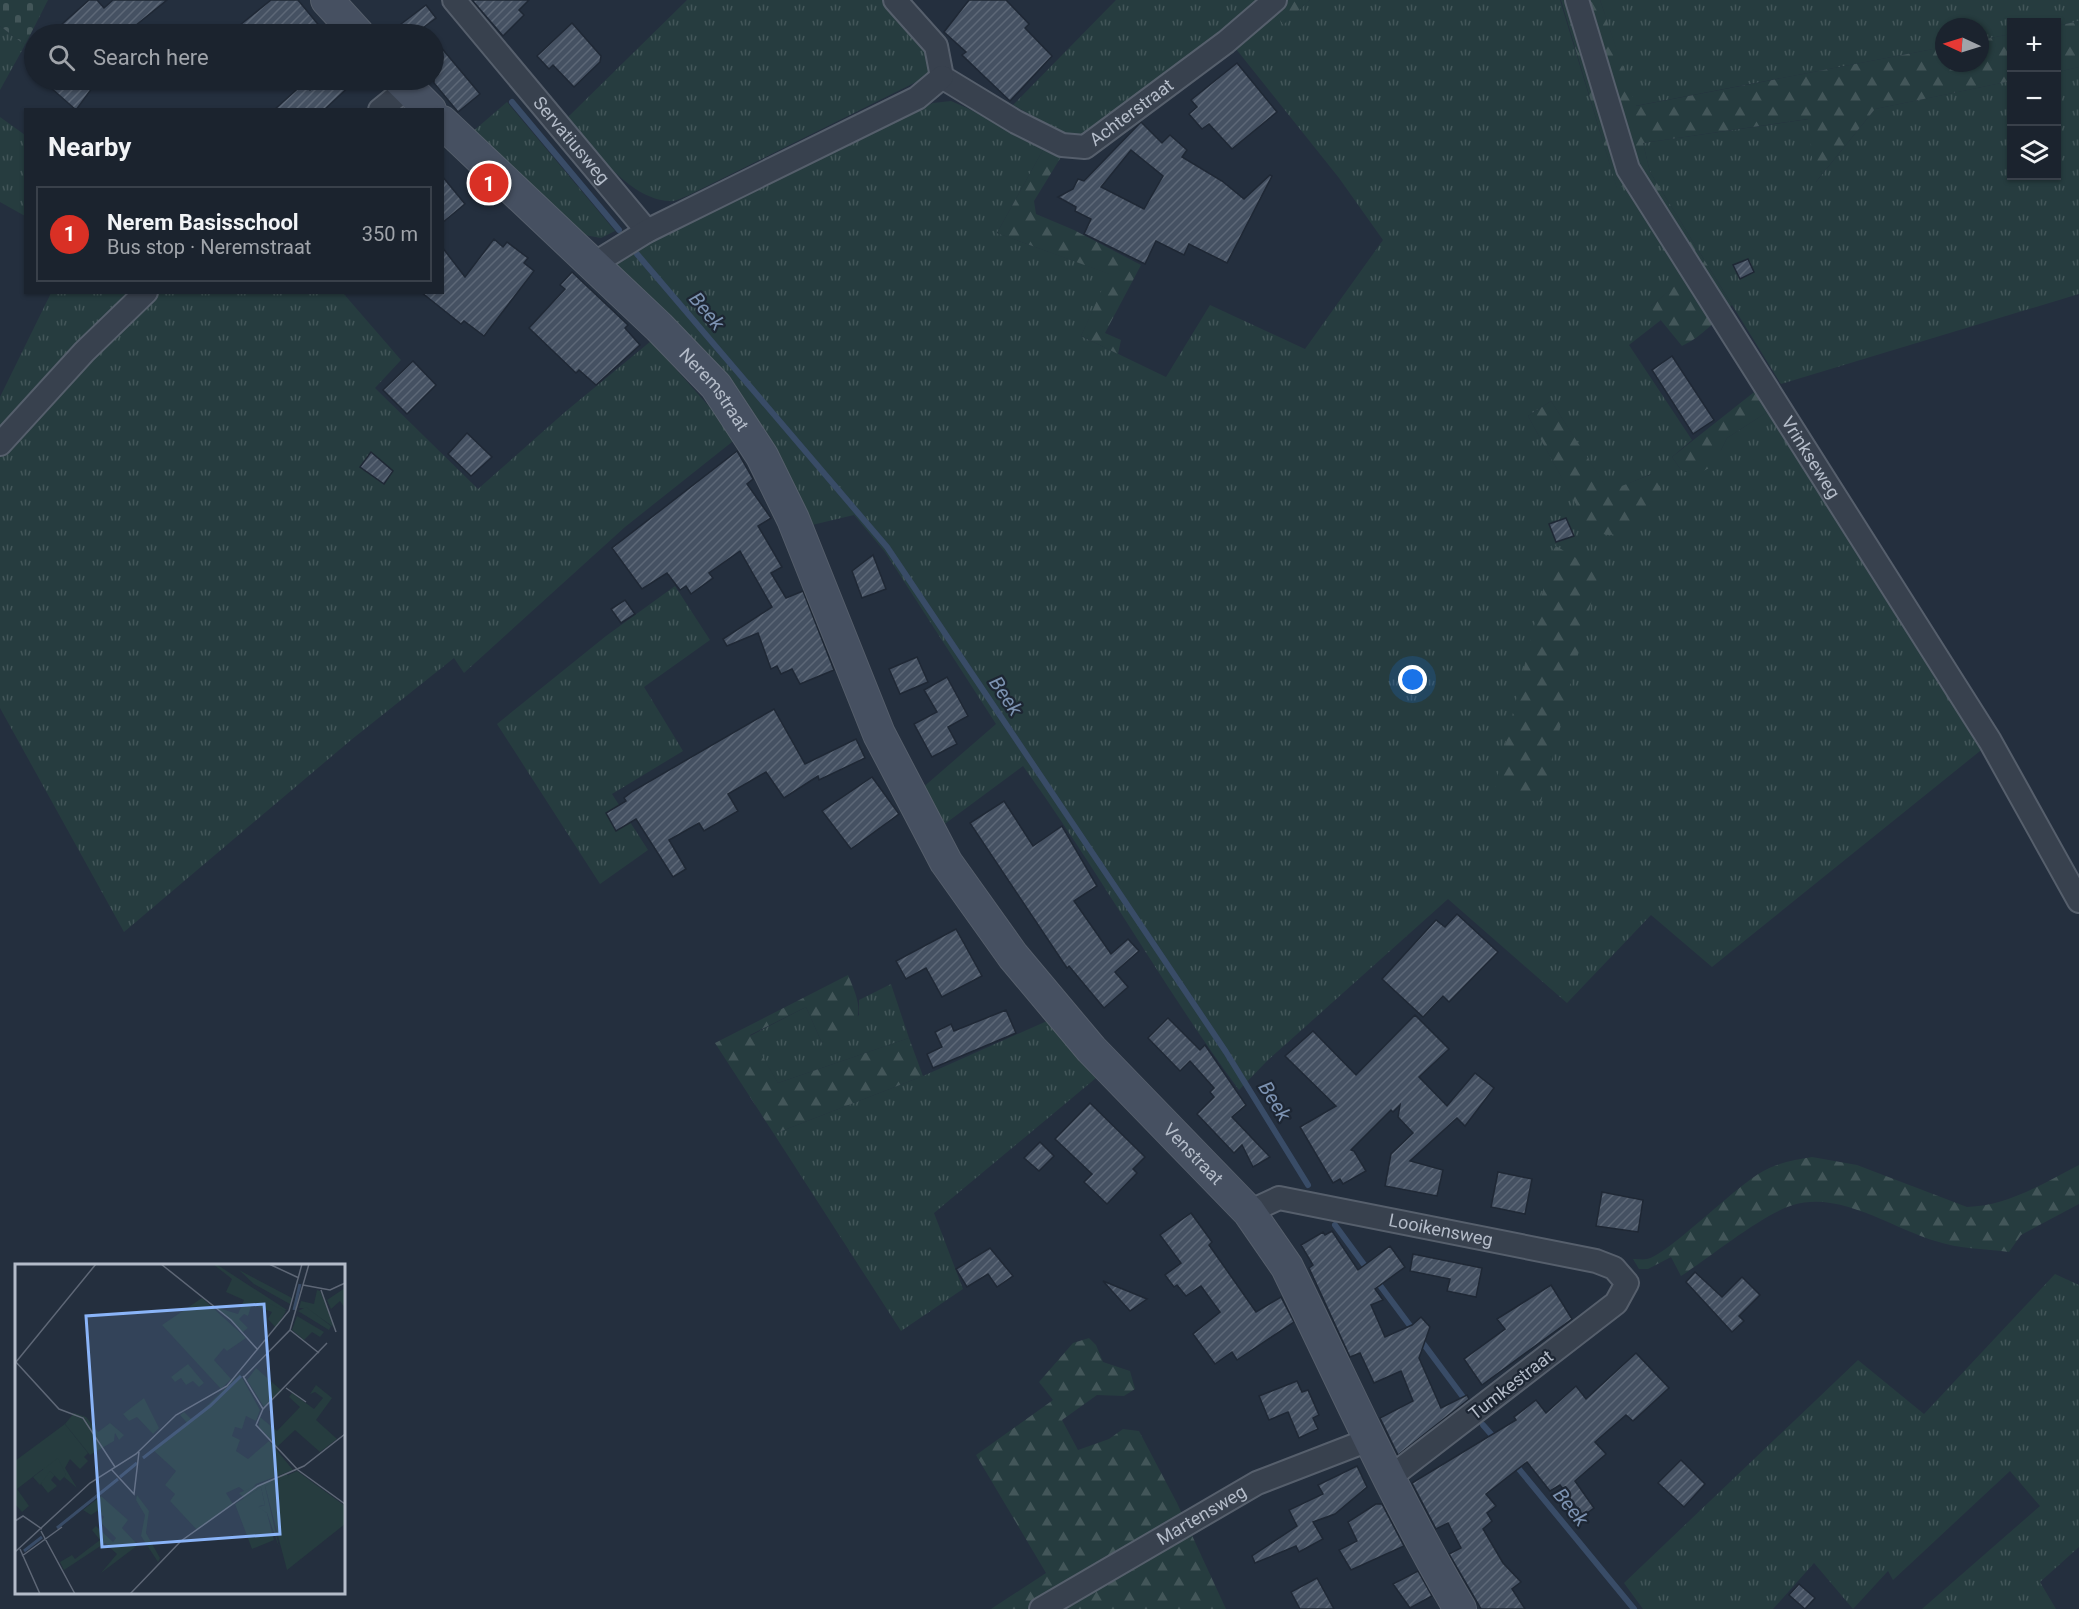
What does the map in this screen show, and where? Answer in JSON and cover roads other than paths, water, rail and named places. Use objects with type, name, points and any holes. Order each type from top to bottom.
[{"type":"street","points":[[327,0],[349,24]]},
{"type":"street","name":"Servatiusweg","points":[[454,0],[647,231]]},
{"type":"street","points":[[592,265],[647,231],[917,98],[942,77],[936,46],[895,0]]},
{"type":"street","name":"Achterstraat","points":[[942,77],[1016,122],[1062,145],[1085,147],[1226,42],[1275,0]]},
{"type":"street","name":"Vrinkseweg","points":[[1577,0],[1628,169],[1990,741],[2079,901]]},
{"type":"street","points":[[382,108],[398,90]]},
{"type":"street","points":[[410,90],[428,108]]},
{"type":"street","name":"Neremstraat","points":[[444,124],[716,386],[762,456],[794,519],[879,734]]},
{"type":"street","points":[[0,444],[84,352],[144,294]]},
{"type":"street","name":"Venstraat","points":[[879,734],[946,862],[1012,956],[1091,1049],[1249,1212],[1287,1267],[1371,1439],[1388,1479],[1460,1609]]},
{"type":"street","name":"Looikensweg","points":[[1249,1212],[1279,1198],[1596,1261],[1614,1268],[1627,1283]]},
{"type":"street","name":"Tumkestraat","points":[[1388,1479],[1616,1303],[1627,1283]]},
{"type":"street","name":"Martensweg","points":[[1041,1609],[1257,1484],[1371,1439]]},
{"type":"waterway","name":"Beek","points":[[512,102],[619,230]]},
{"type":"waterway","name":"Beek","points":[[637,254],[887,547],[1226,1052],[1308,1185]]},
{"type":"waterway","name":"Beek","points":[[1335,1225],[1368,1270]]},
{"type":"waterway","name":"Beek","points":[[1376,1280],[1469,1405]]},
{"type":"waterway","name":"Beek","points":[[1483,1425],[1497,1441]]},
{"type":"waterway","name":"Beek","points":[[1514,1463],[1634,1609]]},
{"type":"place","name":"Nerem Basisschool","points":[[489,183]]}]
